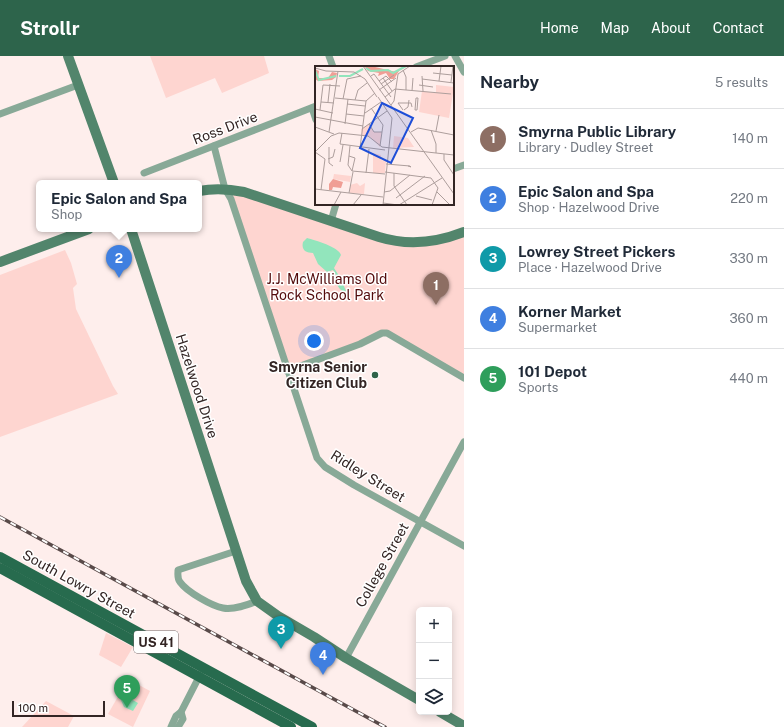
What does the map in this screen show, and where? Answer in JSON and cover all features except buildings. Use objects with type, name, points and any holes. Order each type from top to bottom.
[{"type":"main road","name":"South Lowry Street","points":[[0,557],[202,672],[312,727]]},
{"type":"main road","name":"US 41","points":[[0,568],[202,672],[291,727]]},
{"type":"street","points":[[68,56],[113,180]]},
{"type":"street","points":[[328,56],[332,66]]},
{"type":"street","points":[[419,66],[445,56]]},
{"type":"street","points":[[455,56],[464,72]]},
{"type":"street","points":[[0,114],[78,85]]},
{"type":"street","name":"Ross Drive","points":[[144,173],[314,107]]},
{"type":"street","name":"Ridley Street","points":[[214,146],[225,189],[231,200],[312,447],[317,458],[325,467],[464,546]]},
{"type":"street","points":[[454,169],[464,165]]},
{"type":"street","points":[[202,191],[225,189],[244,192],[387,240],[405,243],[431,242],[464,232]]},
{"type":"street","points":[[331,221],[336,205]]},
{"type":"street","points":[[0,262],[80,232]]},
{"type":"street","name":"Hazelwood Drive","points":[[132,232],[246,581],[257,601],[278,616],[346,658],[416,698]]},
{"type":"street","points":[[287,371],[360,344],[385,333],[392,334],[464,378]]},
{"type":"street","name":"College Street","points":[[346,658],[464,442]]},
{"type":"street","points":[[236,551],[178,570],[177,576],[186,588],[206,600],[224,608],[242,607],[257,601]]},
{"type":"street","points":[[171,727],[176,716],[181,712],[202,672]]},
{"type":"street","points":[[178,727],[183,719],[181,712]]},
{"type":"street","points":[[445,715],[464,726]]},
{"type":"green space","points":[[150,56],[264,56],[269,73],[222,93],[215,78],[166,98]]},
{"type":"green space","name":"J.J. McWilliams Old Rock School Park","points":[[225,189],[396,241],[464,232],[464,378],[390,333],[287,371]]},
{"type":"green space","points":[[65,250],[71,263],[77,284],[73,288],[76,309],[118,394],[0,437],[0,275]]},
{"type":"green space","points":[[106,633],[133,647],[121,667],[99,655]]},
{"type":"green space","points":[[128,679],[150,691],[133,727],[108,714]]},
{"type":"green space","points":[[46,701],[74,716],[68,727],[22,727]]},
{"type":"shaded area","points":[[307,238],[326,244],[339,252],[341,255],[334,268],[341,279],[346,291],[345,292],[340,289],[335,281],[337,277],[333,270],[327,272],[318,264],[313,253],[306,252],[303,249],[303,242]]},
{"type":"shaded area","points":[[130,695],[131,699],[138,703],[133,711],[124,707],[120,698]]},
{"type":"railway","points":[[0,517],[385,727]]},
{"type":"place","name":"Epic Salon and Spa","points":[[119,278]]},
{"type":"place","name":"Smyrna Public Library","points":[[436,305]]},
{"type":"place","name":"Smyrna Senior Citizen Club","points":[[375,375]]},
{"type":"place","name":"Lowrey Street Pickers","points":[[281,649]]},
{"type":"place","name":"Korner Market","points":[[323,675]]},
{"type":"place","name":"101 Depot","points":[[127,708]]}]
